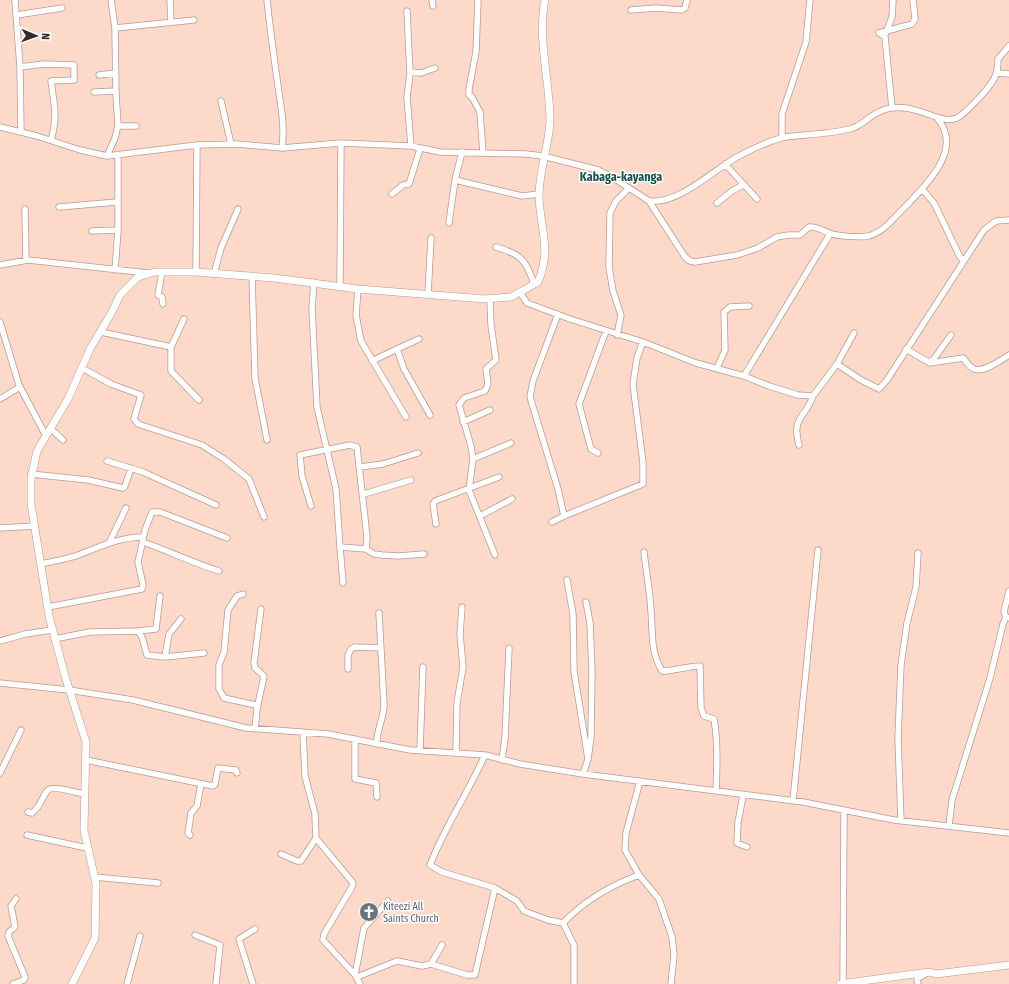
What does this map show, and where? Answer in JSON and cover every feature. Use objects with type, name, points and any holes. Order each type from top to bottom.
[{"type":"street","points":[[15,0],[20,67],[21,132]]},
{"type":"street","points":[[107,156],[115,138],[118,126],[115,73],[115,28],[111,0]]},
{"type":"street","points":[[170,0],[171,22]]},
{"type":"street","points":[[267,0],[271,40],[276,60],[283,116],[282,148]]},
{"type":"street","points":[[478,0],[476,52],[469,96],[472,97],[480,112],[483,153]]},
{"type":"street","points":[[0,265],[26,260],[94,266],[115,270],[148,273],[196,272],[314,282],[358,289],[490,299],[511,297],[538,282],[543,272],[546,254],[539,194],[543,156],[550,121],[542,22],[545,0]]},
{"type":"street","points":[[631,10],[656,8],[681,10],[685,8],[687,0]]},
{"type":"street","points":[[782,138],[782,114],[806,42],[810,0]]},
{"type":"street","points":[[886,33],[892,17],[893,0]]},
{"type":"street","points":[[892,108],[885,38],[879,33],[886,33],[912,24],[915,19],[913,0]]},
{"type":"street","points":[[16,15],[62,8]]},
{"type":"street","points":[[408,11],[410,72],[407,97],[411,146]]},
{"type":"street","points":[[115,28],[194,20]]},
{"type":"street","points":[[649,201],[672,197],[739,156],[782,138],[850,128],[865,122],[880,111],[892,108],[908,107],[937,118],[950,120],[963,114],[987,89],[998,73],[998,59],[1009,46]]},
{"type":"street","points":[[20,67],[44,64],[74,65],[74,80],[51,81],[56,112],[56,124],[51,140]]},
{"type":"street","points":[[410,72],[421,73],[434,68]]},
{"type":"street","points":[[99,75],[115,73]]},
{"type":"street","points":[[998,73],[1009,74]]},
{"type":"street","points":[[94,92],[116,90]]},
{"type":"street","points":[[222,101],[231,144]]},
{"type":"street","points":[[0,127],[51,140],[80,150],[107,156],[197,145],[231,144],[282,148],[341,143],[411,146],[440,152],[508,153],[543,156],[598,170],[649,201],[685,257],[690,261],[703,261],[749,252],[778,237],[800,235],[809,227],[816,227],[830,234],[862,237],[877,233],[892,222],[922,189],[941,164],[946,143],[945,130],[937,118]]},
{"type":"street","points":[[118,126],[136,126]]},
{"type":"street","points":[[340,286],[341,143]]},
{"type":"street","points":[[196,272],[197,145]]},
{"type":"street","points":[[392,194],[403,186],[409,184],[420,149]]},
{"type":"street","points":[[449,223],[455,180],[462,152]]},
{"type":"street","points":[[115,270],[118,230],[118,155]]},
{"type":"street","points":[[725,164],[743,186],[757,199]]},
{"type":"street","points":[[455,180],[522,196],[539,194]]},
{"type":"street","points":[[718,204],[732,191],[743,186]]},
{"type":"street","points":[[617,335],[621,315],[613,291],[609,267],[610,213],[616,201],[629,188]]},
{"type":"street","points":[[922,189],[934,203],[960,257],[964,260]]},
{"type":"street","points":[[59,207],[117,202]]},
{"type":"street","points":[[25,209],[26,260]]},
{"type":"street","points":[[214,274],[221,248],[238,209]]},
{"type":"street","points":[[837,364],[861,380],[879,389],[887,380],[977,240],[988,226],[999,220],[1009,220]]},
{"type":"street","points":[[92,231],[118,230]]},
{"type":"street","points":[[744,376],[830,234]]},
{"type":"street","points":[[428,294],[431,238]]},
{"type":"street","points":[[496,247],[513,251],[528,266],[534,284]]},
{"type":"street","points":[[162,272],[158,295],[162,297],[163,304]]},
{"type":"street","points":[[72,984],[95,938],[95,877],[84,830],[86,760],[84,735],[69,690],[52,630],[31,504],[31,474],[37,451],[68,399],[82,368],[120,295],[132,281],[148,273]]},
{"type":"street","points":[[252,276],[255,378],[267,440]]},
{"type":"street","points":[[314,282],[312,308],[316,393],[319,416],[336,489],[343,583]]},
{"type":"street","points":[[358,289],[356,315],[359,332],[365,349],[386,380],[406,417]]},
{"type":"street","points":[[520,292],[527,303],[617,335],[643,342],[696,362],[798,394],[813,396]]},
{"type":"street","points":[[490,299],[490,325],[496,360],[486,369],[488,384],[484,391],[464,398],[459,405],[471,446],[473,459],[469,490],[495,555]]},
{"type":"street","points":[[717,368],[725,350],[724,312],[730,307],[749,306]]},
{"type":"street","points":[[558,314],[533,381],[530,397],[558,489],[564,516]]},
{"type":"street","points":[[184,319],[171,347],[171,371],[199,400]]},
{"type":"street","points":[[0,322],[20,387],[46,436]]},
{"type":"street","points":[[598,452],[591,449],[579,404],[606,331]]},
{"type":"street","points":[[101,332],[171,347]]},
{"type":"street","points":[[799,445],[797,424],[800,417],[811,402],[813,396],[837,364],[854,333]]},
{"type":"street","points":[[928,362],[933,360],[951,335]]},
{"type":"street","points":[[372,361],[420,339]]},
{"type":"street","points":[[552,522],[643,484],[643,464],[633,384],[637,358],[643,342]]},
{"type":"street","points":[[397,349],[404,369],[430,415]]},
{"type":"street","points":[[906,349],[928,362],[942,362],[959,357],[963,358],[974,369],[978,370],[986,368],[1009,355]]},
{"type":"street","points":[[82,368],[111,384],[141,395],[134,419],[138,424],[202,445],[247,477],[264,517]]},
{"type":"street","points":[[0,399],[20,387]]},
{"type":"street","points":[[463,422],[490,410]]},
{"type":"street","points":[[50,428],[63,440]]},
{"type":"street","points":[[473,459],[511,443]]},
{"type":"street","points":[[311,506],[302,476],[300,455],[306,452],[328,450],[350,445],[359,449],[364,494],[367,537],[366,549]]},
{"type":"street","points":[[360,467],[383,464],[418,453]]},
{"type":"street","points":[[107,461],[131,468],[216,505]]},
{"type":"street","points":[[31,474],[88,480],[123,488],[126,486],[131,468]]},
{"type":"street","points":[[436,524],[434,503],[443,497],[469,490],[499,478]]},
{"type":"street","points":[[364,494],[411,480]]},
{"type":"street","points":[[480,516],[512,499]]},
{"type":"street","points":[[109,543],[126,508]]},
{"type":"street","points":[[48,607],[142,589],[143,585],[138,562],[143,539],[152,512],[158,511],[227,538]]},
{"type":"street","points":[[0,528],[35,526]]},
{"type":"street","points":[[41,564],[74,556],[100,545],[132,537],[143,539],[194,564],[219,572]]},
{"type":"street","points":[[340,547],[366,549],[374,554],[382,555],[398,556],[424,554]]},
{"type":"street","points":[[793,801],[818,550]]},
{"type":"street","points":[[644,552],[651,611],[652,645],[656,661],[662,671],[671,671],[683,667],[700,666],[701,708],[704,716],[714,719],[715,726],[718,757],[716,791]]},
{"type":"street","points":[[901,821],[898,738],[901,664],[907,623],[916,587],[918,553]]},
{"type":"street","points":[[567,580],[573,614],[574,672],[588,759]]},
{"type":"street","points":[[949,826],[952,800],[1008,618],[1004,612],[1009,591]]},
{"type":"street","points":[[243,594],[237,596],[228,610],[224,652],[220,665],[219,689],[224,698],[256,705],[257,710]]},
{"type":"street","points":[[54,639],[90,632],[156,629],[160,596]]},
{"type":"street","points":[[583,774],[588,759],[591,737],[592,671],[590,623],[586,602]]},
{"type":"street","points":[[456,752],[457,703],[463,666],[460,634],[462,607]]},
{"type":"street","points":[[255,729],[257,710],[264,676],[255,668],[254,664],[261,609]]},
{"type":"street","points":[[377,744],[378,732],[384,715],[379,613]]},
{"type":"street","points":[[166,656],[169,634],[181,619]]},
{"type":"street","points":[[0,641],[25,634],[52,630]]},
{"type":"street","points":[[138,631],[142,637],[145,653],[166,656],[204,653]]},
{"type":"street","points":[[348,669],[348,655],[351,649],[355,647],[381,648]]},
{"type":"street","points":[[502,760],[505,738],[509,648]]},
{"type":"street","points":[[420,750],[423,667]]},
{"type":"street","points":[[0,683],[69,690],[133,700],[255,729],[328,734],[377,744],[420,750],[485,755],[502,760],[583,774],[716,791],[743,796],[793,801],[901,821],[1009,833]]},
{"type":"street","points":[[0,773],[21,730]]},
{"type":"street","points":[[281,854],[297,861],[301,861],[316,838],[315,814],[305,776],[303,733]]},
{"type":"street","points":[[355,739],[355,779],[376,783],[377,796]]},
{"type":"street","points":[[485,755],[476,776],[445,830],[430,864],[442,872],[495,888],[517,901],[524,911],[548,920],[563,923]]},
{"type":"street","points":[[86,760],[200,784],[214,785],[220,767],[236,770],[237,773]]},
{"type":"street","points":[[640,781],[626,833],[625,850],[639,875],[659,899],[672,937],[674,955],[671,984]]},
{"type":"street","points":[[190,835],[188,833],[189,820],[197,806],[200,784]]},
{"type":"street","points":[[28,812],[32,813],[38,808],[48,790],[53,788],[84,794]]},
{"type":"street","points":[[743,796],[736,834],[737,843],[747,847]]},
{"type":"street","points":[[843,984],[844,810]]},
{"type":"street","points":[[27,835],[87,848]]},
{"type":"street","points":[[316,838],[353,883],[324,934],[323,940],[356,976],[360,984]]},
{"type":"street","points":[[563,923],[577,908],[593,896],[623,880],[639,875]]},
{"type":"street","points":[[95,877],[158,883]]},
{"type":"street","points":[[356,976],[393,961],[402,961],[422,966],[431,964],[467,975],[475,975],[495,888]]},
{"type":"street","points":[[13,984],[24,980],[25,977],[8,936],[9,932],[15,927],[11,906],[16,899]]},
{"type":"street","points":[[356,976],[364,928],[388,901]]},
{"type":"street","points":[[563,923],[574,945],[574,984]]},
{"type":"street","points":[[253,984],[239,939],[255,929]]},
{"type":"street","points":[[195,935],[220,944],[216,984]]},
{"type":"street","points":[[127,984],[140,936]]},
{"type":"street","points":[[431,964],[442,945]]},
{"type":"street","points":[[840,984],[929,972],[936,974],[1009,965]]},
{"type":"street","points":[[918,984],[917,979],[929,972]]},
{"type":"place","name":"Kiteezi All Saints Church","points":[[369,912]]},
{"type":"district","name":"Kabaga-kayanga","points":[[621,177]]}]
